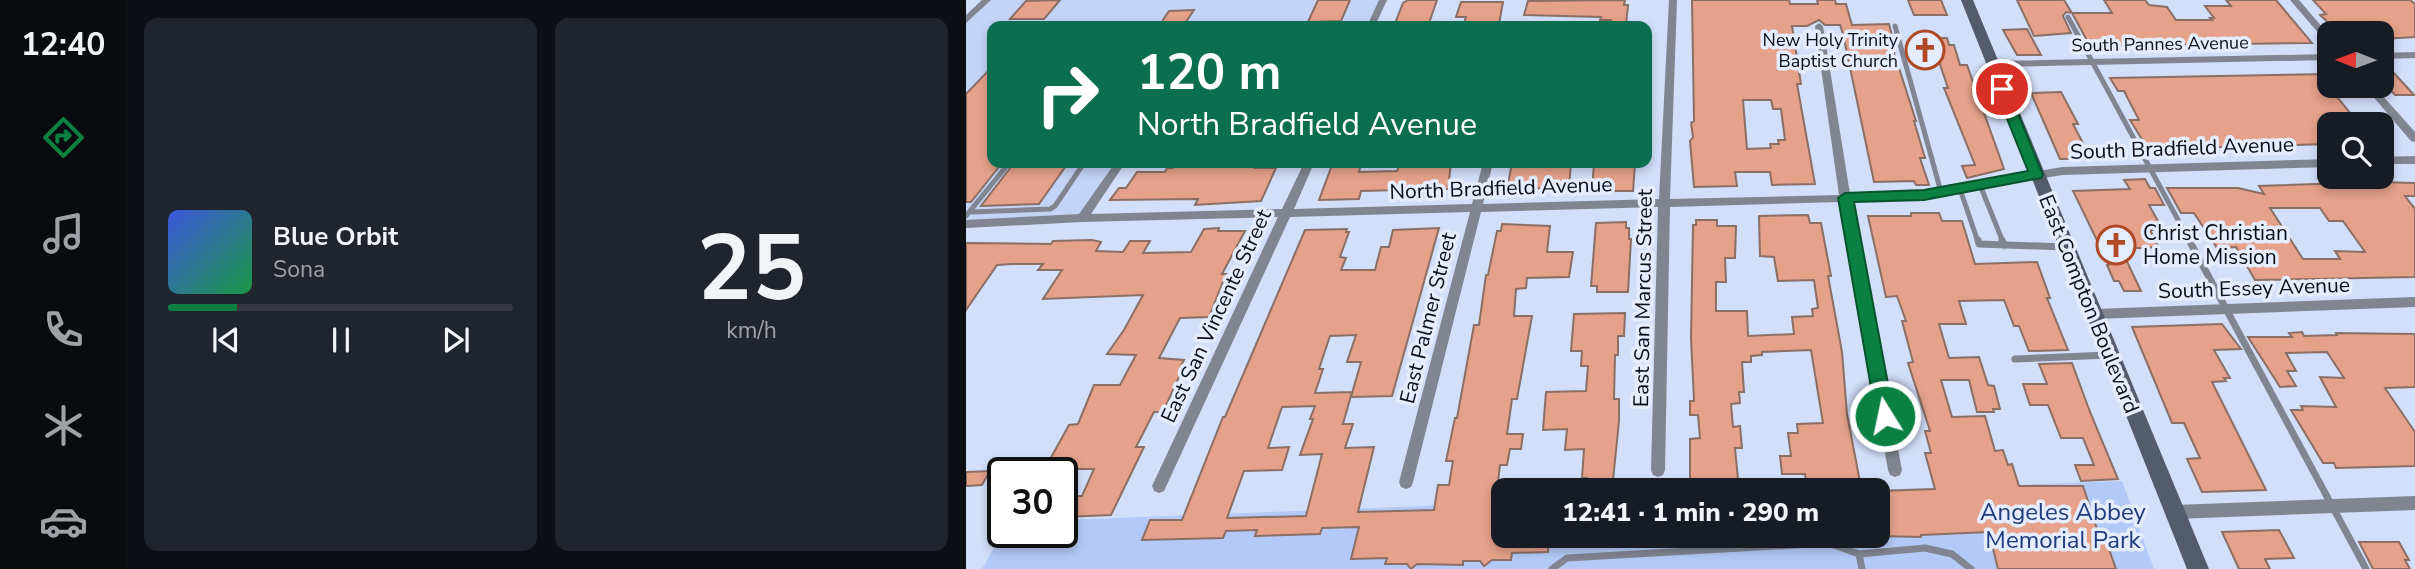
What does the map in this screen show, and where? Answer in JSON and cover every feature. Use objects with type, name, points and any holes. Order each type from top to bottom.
[{"type":"main road","name":"East Compton Boulevard","points":[[1967,0],[2198,569]]},
{"type":"street","points":[[966,20],[987,0]]},
{"type":"street","points":[[1373,21],[1383,0]]},
{"type":"street","name":"East San Marcus Street","points":[[1658,470],[1664,203],[1673,0]]},
{"type":"street","points":[[2294,0],[2317,26]]},
{"type":"street","points":[[1819,26],[1845,198],[1895,470]]},
{"type":"street","points":[[2394,56],[2415,55]]},
{"type":"street","name":"South Pannes Avenue","points":[[1992,64],[2317,57]]},
{"type":"street","points":[[2379,98],[2415,139]]},
{"type":"street","points":[[2394,161],[2415,160]]},
{"type":"street","name":"South Bradfield Avenue","points":[[2036,175],[2149,168],[2317,163]]},
{"type":"street","points":[[1082,218],[1117,168]]},
{"type":"street","name":"East San Vincente Street","points":[[1159,486],[1307,168]]},
{"type":"street","name":"East Palmer Street","points":[[1406,482],[1487,168]]},
{"type":"street","name":"North Bradfield Avenue","points":[[966,224],[1082,218],[1904,196],[2036,175]]},
{"type":"street","name":"South Essey Avenue","points":[[2095,314],[2415,302]]},
{"type":"street","points":[[2174,512],[2415,503]]},
{"type":"lane","points":[[2068,17],[2366,569]]},
{"type":"lane","points":[[1895,26],[1941,192]]},
{"type":"lane","points":[[969,214],[1005,168]]},
{"type":"lane","points":[[969,214],[1049,209],[1055,206],[1081,168]]},
{"type":"lane","points":[[1980,185],[2004,246]]},
{"type":"lane","points":[[1960,189],[1979,244],[2066,247]]},
{"type":"lane","points":[[2015,359],[2111,355]]},
{"type":"lane","points":[[1552,569],[1567,558],[1828,543],[1859,554],[1925,548],[1952,554],[1971,569]]},
{"type":"lane","points":[[1859,554],[1862,569]]},
{"type":"shaded area","points":[[987,0],[1383,0],[1373,21],[987,21],[987,168],[1117,168],[1082,218],[966,224],[966,20]]},
{"type":"green space","name":"Angeles Abbey Memorial Park","points":[[2122,481],[2154,569],[982,569],[994,548],[1078,548],[1078,519],[1491,503],[1491,548],[1890,548],[1890,489]]},
{"type":"building","points":[[1060,0],[1044,19],[1010,19],[1026,1]]},
{"type":"building","points":[[1318,0],[1350,0],[1341,21],[1308,21]]},
{"type":"building","points":[[1408,0],[1437,0],[1430,21],[1396,21],[1403,3]]},
{"type":"building","points":[[1625,0],[1624,5],[1628,5],[1626,21],[1600,20],[1601,17],[1524,15],[1528,1]]},
{"type":"building","points":[[1692,0],[1789,0],[1790,4],[1818,4],[1817,0],[1835,0],[1836,4],[1846,4],[1852,25],[1889,24],[1894,43],[1891,43],[1916,121],[1925,158],[1920,158],[1929,185],[1916,185],[1914,181],[1874,182],[1840,25],[1825,25],[1819,20],[1807,26],[1792,26],[1801,84],[1797,84],[1815,184],[1772,185],[1770,172],[1735,172],[1737,186],[1694,187],[1690,141],[1693,137],[1691,123],[1694,121]],"holes":[[[1743,100],[1771,100],[1773,109],[1781,109],[1785,140],[1778,140],[1779,144],[1770,144],[1771,148],[1747,149]]]},
{"type":"building","points":[[1908,0],[1941,0],[1947,15],[1914,15]]},
{"type":"building","points":[[2017,0],[2064,0],[2072,13],[2066,12],[2063,16],[2071,33],[2034,36]]},
{"type":"building","points":[[2104,0],[2145,0],[2149,5],[2167,7],[2176,20],[2212,20],[2210,18],[2214,18],[2205,6],[2231,6],[2226,0],[2276,0],[2312,43],[2090,46],[2072,13],[2112,13]]},
{"type":"building","points":[[2313,0],[2410,0],[2415,4],[2415,37],[2394,38],[2394,21],[2326,21],[2320,15],[2326,14]]},
{"type":"building","points":[[1461,2],[1503,2],[1500,21],[1465,21],[1466,17],[1456,17]]},
{"type":"building","points":[[1194,10],[1186,21],[1162,21],[1169,11]]},
{"type":"building","points":[[2027,29],[2041,55],[2017,55],[2003,30]]},
{"type":"building","points":[[1931,38],[1947,38],[1949,45],[1954,45],[1960,65],[1967,65],[2004,169],[1967,178],[1962,166],[1975,165],[1944,88],[1948,88]]},
{"type":"building","points":[[987,72],[987,168],[998,168],[971,202],[966,202],[966,94]]},
{"type":"building","points":[[2394,73],[2414,95],[2394,94]]},
{"type":"building","points":[[2317,74],[2317,98],[2338,98],[2349,112],[2317,112],[2317,144],[2148,149],[2130,120],[2139,120],[2124,91],[2118,91],[2110,78]]},
{"type":"building","points":[[2061,92],[2078,124],[2073,124],[2085,147],[2114,147],[2120,158],[2060,159],[2031,93]]},
{"type":"building","points":[[1010,168],[1064,168],[1039,204],[981,206]]},
{"type":"building","points":[[1167,168],[1276,168],[1261,201],[1195,205],[1198,199],[1110,200],[1119,188],[1126,188],[1137,172],[1165,172]]},
{"type":"building","points":[[1331,168],[1360,168],[1359,172],[1397,171],[1398,168],[1450,168],[1448,189],[1445,189],[1443,196],[1423,197],[1424,193],[1398,193],[1399,190],[1361,191],[1359,199],[1319,200]]},
{"type":"building","points":[[1511,168],[1571,168],[1569,189],[1528,188],[1527,194],[1506,194]]},
{"type":"building","points":[[1594,168],[1635,168],[1633,191],[1592,191]]},
{"type":"building","points":[[2145,179],[2150,188],[2155,188],[2164,205],[2149,205],[2163,230],[2150,230],[2159,247],[2121,249],[2141,291],[2124,291],[2119,281],[2114,281],[2073,191],[2130,189],[2124,180]]},
{"type":"building","points":[[2394,182],[2415,183],[2415,196],[2405,196],[2415,209],[2415,277],[2255,280],[2236,247],[2217,248],[2194,213],[2181,213],[2167,188],[2238,188],[2264,194],[2259,186],[2317,184],[2317,189],[2394,189]],"holes":[[[2270,208],[2320,208],[2329,221],[2343,221],[2365,252],[2335,251],[2340,259],[2303,259]]]},
{"type":"building","points":[[1911,213],[1939,213],[1942,221],[1962,221],[1975,264],[2037,262],[2050,298],[2047,298],[2068,350],[2029,351],[2019,326],[2014,326],[2004,300],[1959,301],[1966,324],[1939,324],[1949,358],[1979,357],[1988,385],[1994,386],[2000,409],[1993,409],[1994,412],[1977,412],[1969,380],[1941,380],[1952,417],[1985,416],[1995,451],[2003,450],[2008,465],[2012,464],[2019,486],[2083,486],[2099,535],[2104,535],[2116,569],[1998,569],[1989,532],[1890,536],[1890,491],[1935,489],[1925,453],[1931,453],[1925,431],[1930,431],[1908,363],[1913,362],[1902,321],[1906,321],[1897,296],[1886,297],[1868,216],[1911,216]]},
{"type":"building","points":[[1808,215],[1810,223],[1821,223],[1842,352],[1847,414],[1859,478],[1806,478],[1805,474],[1782,474],[1780,456],[1791,456],[1788,433],[1798,433],[1797,424],[1823,423],[1811,350],[1762,352],[1762,355],[1751,356],[1751,362],[1742,362],[1744,392],[1739,392],[1740,403],[1731,404],[1733,427],[1740,426],[1742,448],[1735,448],[1738,478],[1690,478],[1690,439],[1700,438],[1698,415],[1690,415],[1690,401],[1694,401],[1691,338],[1693,225],[1696,225],[1696,220],[1717,220],[1717,226],[1736,226],[1735,258],[1725,258],[1726,282],[1716,282],[1716,311],[1747,311],[1748,336],[1794,334],[1792,317],[1813,316],[1812,309],[1818,308],[1814,280],[1778,281],[1774,257],[1760,256],[1759,216]]},
{"type":"building","points":[[1626,222],[1631,239],[1628,292],[1597,292],[1597,286],[1591,286],[1596,223]]},
{"type":"building","points":[[1502,224],[1550,226],[1547,252],[1573,252],[1569,277],[1527,278],[1526,288],[1516,289],[1514,316],[1532,316],[1517,399],[1512,399],[1507,434],[1523,434],[1521,449],[1510,449],[1507,465],[1500,465],[1498,478],[1491,478],[1491,548],[1548,548],[1548,552],[1512,553],[1511,560],[1492,560],[1484,566],[1480,561],[1463,561],[1463,565],[1417,564],[1411,569],[1407,564],[1385,564],[1387,558],[1351,559],[1359,527],[1322,528],[1320,534],[1255,536],[1257,530],[1226,531],[1223,538],[1142,540],[1150,520],[1182,520],[1223,417],[1305,230],[1347,229],[1346,232],[1349,232],[1340,257],[1346,258],[1341,270],[1375,270],[1381,247],[1389,247],[1393,230],[1439,228],[1392,396],[1351,397],[1361,362],[1347,362],[1356,335],[1330,336],[1319,369],[1323,369],[1315,393],[1352,392],[1343,424],[1353,424],[1345,448],[1374,447],[1358,512],[1434,510],[1438,485],[1449,485],[1453,461],[1446,461],[1457,418],[1474,325],[1479,325],[1486,275],[1497,231],[1501,231]],"holes":[[[1315,406],[1310,419],[1313,419],[1300,455],[1322,454],[1306,516],[1227,518],[1244,471],[1282,470],[1289,447],[1268,448],[1282,407]]]},
{"type":"building","points":[[1204,229],[1245,231],[1222,274],[1226,274],[1209,317],[1180,318],[1159,358],[1184,360],[1181,366],[1184,366],[1163,412],[1154,412],[1136,447],[1144,447],[1111,515],[1078,516],[1078,496],[1082,496],[1094,469],[1078,469],[1078,457],[1051,457],[1069,425],[1078,424],[1094,385],[1120,385],[1136,355],[1107,354],[1143,295],[1043,299],[1062,270],[1038,270],[1043,264],[997,265],[966,310],[966,243],[1051,244],[1053,241],[1092,240],[1101,242],[1096,251],[1123,252],[1130,241],[1150,241],[1143,253],[1191,252]]},
{"type":"building","points":[[1625,313],[1624,336],[1618,336],[1618,355],[1615,355],[1614,399],[1619,399],[1619,421],[1613,478],[1582,478],[1584,449],[1565,450],[1567,429],[1543,430],[1546,392],[1586,391],[1588,366],[1581,366],[1582,351],[1571,351],[1574,314]]},
{"type":"building","points":[[2222,324],[2241,349],[2214,350],[2230,378],[2212,382],[2266,490],[2202,492],[2187,459],[2200,458],[2184,423],[2172,423],[2132,327]]},
{"type":"building","points":[[2302,332],[2304,336],[2337,335],[2336,333],[2415,334],[2415,387],[2385,388],[2415,432],[2415,466],[2336,468],[2334,463],[2323,463],[2291,410],[2303,410],[2301,406],[2336,407],[2320,377],[2344,378],[2327,352],[2286,353],[2296,371],[2287,371],[2296,386],[2280,387],[2248,337],[2292,337],[2289,333]]},
{"type":"building","points":[[2072,363],[2118,479],[2081,481],[2075,465],[2094,465],[2083,438],[2061,438],[2048,405],[2030,405],[2023,384],[2047,384],[2039,364]]},
{"type":"building","points":[[987,471],[987,476],[982,485],[966,486],[966,472]]},
{"type":"building","points":[[2279,530],[2294,558],[2265,559],[2270,569],[2239,569],[2222,532]]},
{"type":"building","points":[[2359,542],[2399,542],[2409,560],[2405,560],[2410,569],[2373,569]]},
{"type":"place","name":"New Holy Trinity Baptist Church","points":[[1925,50]]},
{"type":"place","name":"Christ Christian Home Mission","points":[[2116,245]]},
{"type":"route","points":[[1885,416],[1845,198],[1924,195],[2036,175],[2002,89]]}]
